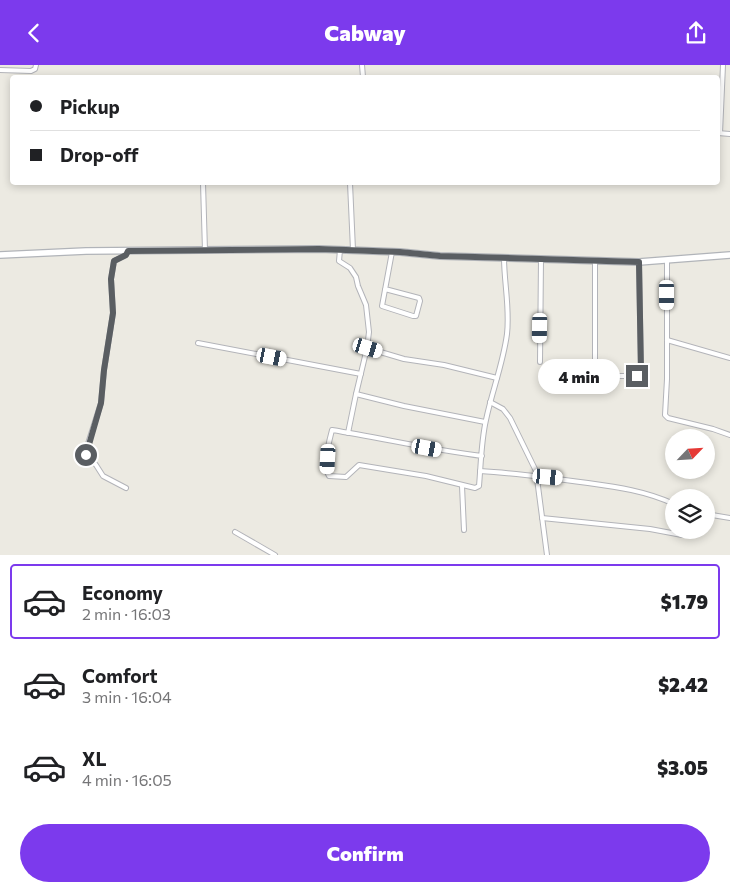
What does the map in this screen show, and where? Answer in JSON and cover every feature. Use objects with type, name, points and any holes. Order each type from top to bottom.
[{"type":"street","points":[[0,70],[31,71],[36,65]]},
{"type":"street","points":[[720,116],[723,65]]},
{"type":"street","points":[[203,185],[205,251]]},
{"type":"street","points":[[350,185],[353,250]]},
{"type":"street","points":[[340,250],[339,261],[350,268],[354,274],[366,305],[369,332],[368,348],[348,433]]},
{"type":"street","points":[[0,255],[128,251],[353,250],[440,256],[639,262],[730,255]]},
{"type":"street","points":[[126,488],[103,476],[85,453],[101,403],[113,313],[111,287],[113,264],[117,259],[126,255],[128,251]]},
{"type":"street","points":[[385,289],[419,298],[416,315],[413,316],[383,307],[385,289],[392,252]]},
{"type":"street","points":[[482,456],[332,431],[328,450],[327,472],[329,476],[346,477],[360,465],[431,477],[462,486],[477,488],[479,486],[480,471],[482,456],[485,422],[504,352],[508,313],[504,257]]},
{"type":"street","points":[[540,362],[541,259]]},
{"type":"street","points":[[595,379],[596,261]]},
{"type":"street","points":[[667,261],[667,379],[664,409],[666,417],[730,435]]},
{"type":"street","points":[[619,376],[637,376],[641,372],[639,262]]},
{"type":"street","points":[[667,340],[730,358]]},
{"type":"street","points":[[198,343],[361,374]]},
{"type":"street","points":[[368,348],[404,359],[444,365],[497,378]]},
{"type":"street","points":[[356,394],[404,406],[485,422]]},
{"type":"street","points":[[490,402],[503,409],[510,418],[538,477],[547,555]]},
{"type":"street","points":[[480,471],[566,479],[638,492],[665,501]]},
{"type":"street","points":[[462,486],[464,530]]},
{"type":"street","points":[[715,516],[730,518]]},
{"type":"street","points":[[542,518],[665,532]]},
{"type":"street","points":[[235,532],[275,555]]},
{"type":"route","points":[[86,455],[85,453],[101,403],[113,313],[111,287],[113,264],[117,259],[124,257],[128,251],[319,249],[400,252],[440,256],[639,262],[641,372],[637,376]]}]
